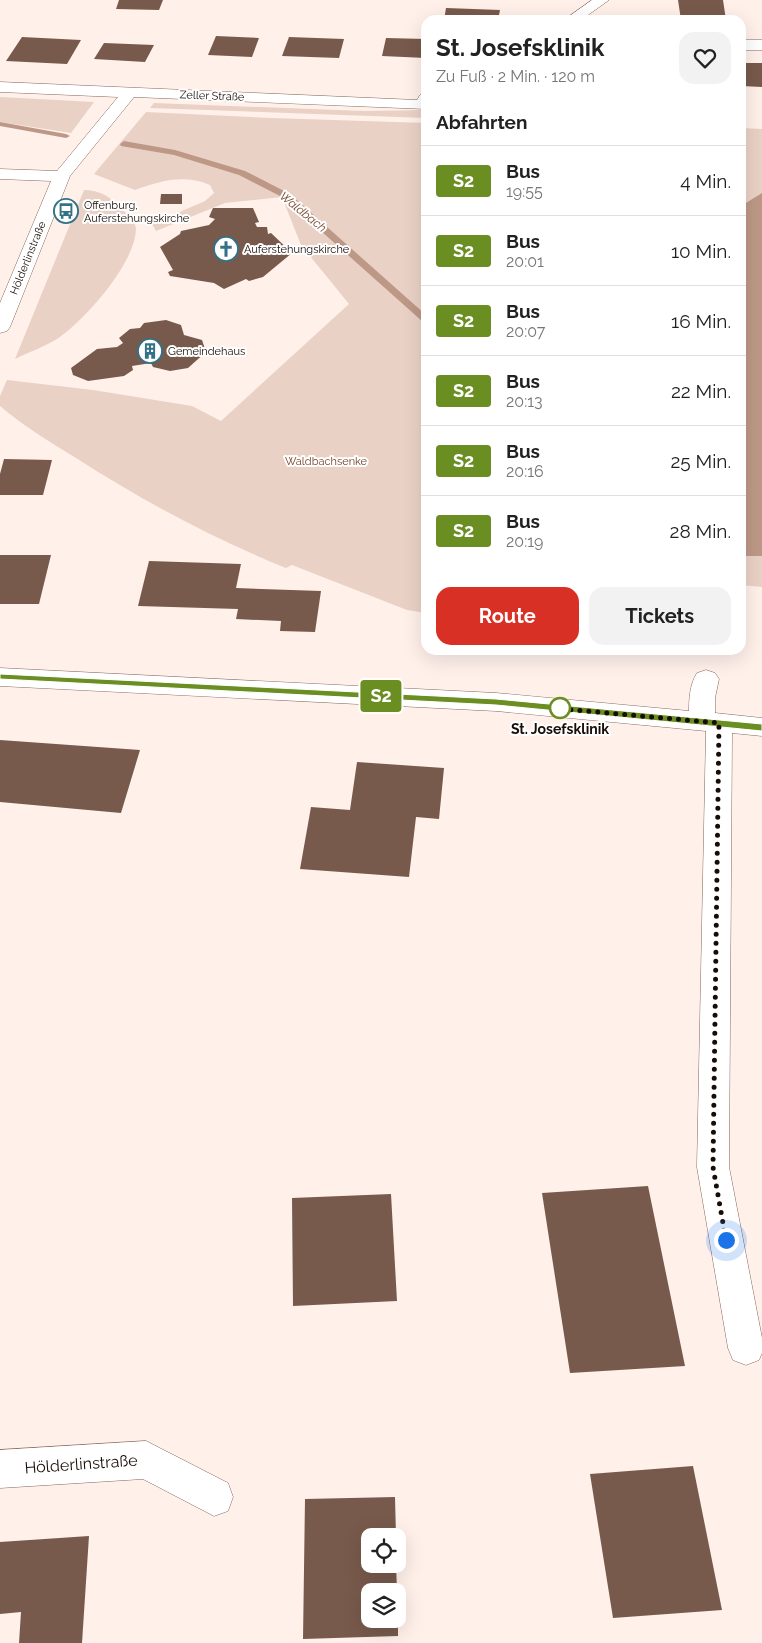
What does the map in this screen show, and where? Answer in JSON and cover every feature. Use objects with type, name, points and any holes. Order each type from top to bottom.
[{"type":"street","points":[[579,15],[602,0]]},
{"type":"street","points":[[746,45],[762,45]]},
{"type":"street","name":"Zeller Straße","points":[[0,87],[129,93],[421,101]]},
{"type":"street","name":"Hölderlinstraße","points":[[0,327],[62,176],[129,93]]},
{"type":"street","points":[[0,174],[62,176]]},
{"type":"street","points":[[0,677],[496,702],[762,727]]},
{"type":"street","points":[[706,678],[702,698],[711,722],[713,1167],[746,1348]]},
{"type":"street","name":"Hölderlinstraße","points":[[0,1470],[146,1460],[214,1497]]},
{"type":"green space","points":[[0,97],[94,102],[71,133],[0,122]]},
{"type":"green space","points":[[154,103],[364,111],[421,110],[421,118],[150,108]]},
{"type":"green space","name":"Waldbachsenke","points":[[146,112],[421,123],[421,612],[407,610],[292,565],[286,568],[205,531],[152,504],[101,474],[37,434],[0,406],[0,396],[7,380],[93,390],[192,406],[221,421],[349,304],[301,245],[282,197],[225,203],[156,231],[152,224],[205,201],[214,193],[210,185],[181,179],[135,190],[94,174]]},
{"type":"green space","points":[[746,128],[762,129],[762,587],[746,585]]},
{"type":"green space","points":[[84,190],[96,191],[106,196],[115,202],[133,221],[136,229],[127,258],[107,290],[81,319],[57,339],[15,359]]},
{"type":"shaded area","points":[[762,193],[762,556],[746,556],[746,203]]},
{"type":"building","points":[[119,0],[163,0],[159,10],[116,9]]},
{"type":"building","points":[[678,0],[723,0],[725,15],[680,15]]},
{"type":"building","points":[[446,8],[500,10],[499,15],[445,15]]},
{"type":"building","points":[[216,36],[259,38],[252,57],[208,55]]},
{"type":"building","points":[[22,37],[81,40],[67,64],[6,61]]},
{"type":"building","points":[[289,37],[344,39],[339,58],[282,56]]},
{"type":"building","points":[[386,38],[421,39],[421,58],[382,56]]},
{"type":"building","points":[[104,43],[154,45],[145,62],[94,59]]},
{"type":"building","points":[[746,63],[762,63],[762,87],[746,86]]},
{"type":"building","points":[[161,194],[182,194],[182,204],[160,204]]},
{"type":"building","name":"Auferstehungskirche","points":[[213,208],[253,208],[259,222],[255,223],[257,227],[267,227],[268,234],[271,233],[292,253],[263,277],[249,281],[246,279],[224,289],[214,283],[170,276],[168,272],[173,270],[160,247],[180,234],[181,231],[209,225],[215,219],[209,217]]},
{"type":"building","name":"Gemeindehaus","points":[[166,320],[181,325],[184,335],[202,340],[206,352],[188,368],[170,371],[153,367],[151,363],[132,366],[133,370],[124,376],[88,381],[73,375],[71,368],[97,349],[117,347],[123,343],[119,338],[130,329],[140,328],[144,323]]},
{"type":"building","points":[[4,459],[52,460],[43,495],[0,495],[0,474]]},
{"type":"building","points":[[0,555],[51,555],[39,604],[0,604]]},
{"type":"building","points":[[149,561],[241,564],[236,588],[321,591],[315,632],[280,631],[281,621],[236,619],[238,609],[138,606]]},
{"type":"building","points":[[0,740],[140,750],[121,813],[0,802]]},
{"type":"building","points":[[357,762],[444,768],[439,819],[416,817],[409,877],[300,869],[311,807],[350,810]]},
{"type":"building","points":[[648,1186],[685,1366],[570,1373],[542,1193]]},
{"type":"building","points":[[391,1194],[397,1301],[293,1306],[292,1198]]},
{"type":"building","points":[[693,1466],[722,1610],[613,1618],[590,1474]]},
{"type":"building","points":[[395,1497],[396,1528],[361,1528],[361,1573],[396,1573],[397,1583],[361,1583],[361,1628],[398,1628],[398,1636],[303,1639],[305,1499]]},
{"type":"building","points":[[89,1536],[82,1643],[19,1643],[21,1612],[0,1614],[0,1542]]},
{"type":"waterway","name":"Waldbach","points":[[0,124],[66,136]]},
{"type":"waterway","name":"Waldbach","points":[[124,144],[175,153],[242,173],[287,196],[421,316]]},
{"type":"bus line","name":"S2","points":[[0,677],[496,702],[762,727]]},
{"type":"place","name":"Offenburg, Auferstehungskirche","points":[[66,211]]},
{"type":"place","name":"Auferstehungskirche","points":[[226,249]]},
{"type":"place","name":"Gemeindehaus","points":[[150,351]]},
{"type":"place","name":"St. Josefsklinik","points":[[560,708]]},
{"type":"route","points":[[560,708],[552,708],[719,723],[713,1167],[726,1240]]}]
